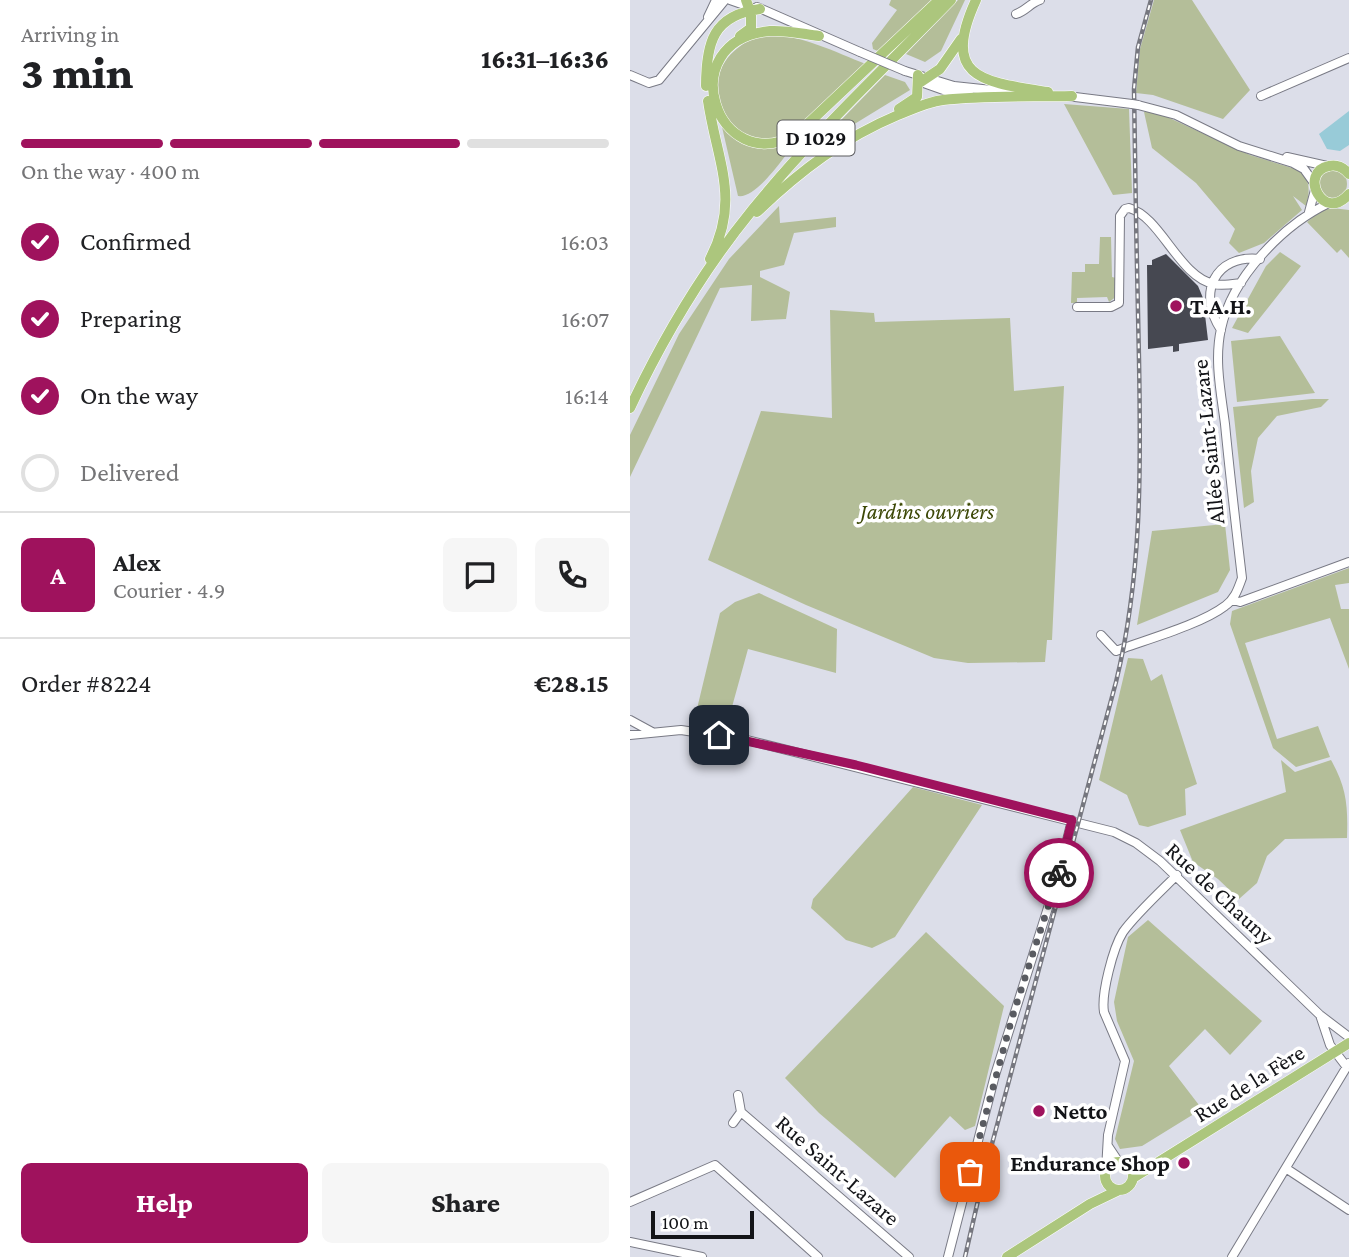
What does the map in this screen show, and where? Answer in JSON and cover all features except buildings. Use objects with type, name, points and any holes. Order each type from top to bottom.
[{"type":"main road","points":[[819,36],[783,32],[759,33],[740,41],[722,56],[715,67],[713,102],[719,115],[742,139],[769,143],[784,141],[797,134],[939,0]]},
{"type":"main road","name":"D 1029","points":[[630,408],[696,289],[733,236],[793,163],[951,0]]},
{"type":"main road","points":[[733,236],[791,181],[831,150],[913,101],[918,94],[922,78],[950,59],[965,32],[976,0]]},
{"type":"main road","points":[[724,2],[726,19]]},
{"type":"main road","points":[[696,289],[719,241],[727,213],[726,193],[708,105],[706,80],[712,39],[726,19],[750,5],[751,27],[724,47],[722,56]]},
{"type":"main road","points":[[965,32],[964,56],[980,78],[1004,85],[1072,96]]},
{"type":"main road","points":[[869,127],[942,100],[1072,96]]},
{"type":"main road","points":[[1349,160],[1339,166],[1328,166],[1318,173],[1315,187],[1323,200],[1349,208]]},
{"type":"main road","points":[[1339,166],[1349,174]]},
{"type":"main road","points":[[1334,202],[1349,194]]},
{"type":"main road","name":"Rue de la Fère","points":[[1133,1178],[1349,1043]]},
{"type":"main road","name":"Rue de la Fère","points":[[1130,1166],[1149,1165],[1169,1156]]},
{"type":"main road","points":[[1007,1257],[1090,1205],[1129,1186],[1133,1178],[1130,1166],[1118,1161],[1106,1170],[1106,1183],[1090,1205]]},
{"type":"main road","points":[[1106,1183],[1117,1191]]},
{"type":"street","points":[[1016,14],[1026,11],[1034,2],[1040,0]]},
{"type":"street","points":[[630,75],[649,83],[659,80],[724,2],[750,5],[922,78],[954,86],[1135,104],[1175,115],[1238,146],[1304,169],[1315,187],[1309,212]]},
{"type":"street","points":[[1261,96],[1349,58]]},
{"type":"street","points":[[1270,156],[1299,158],[1328,166]]},
{"type":"street","points":[[1309,212],[1334,202]]},
{"type":"street","points":[[1077,307],[1111,307],[1119,303],[1120,216],[1129,208],[1143,217],[1195,273],[1212,284],[1241,284]]},
{"type":"street","name":"Allée Saint-Lazare","points":[[1233,600],[1241,579],[1218,366],[1221,330],[1225,313],[1241,284],[1261,259],[1309,212]]},
{"type":"street","points":[[1221,330],[1212,317],[1210,302],[1212,284],[1219,271],[1227,264],[1246,257],[1261,259]]},
{"type":"street","points":[[1101,635],[1116,651],[1212,614],[1233,600],[1240,602],[1349,562]]},
{"type":"street","points":[[630,720],[652,732]]},
{"type":"street","name":"Rue de Chauny","points":[[630,735],[681,730],[747,740],[1076,820],[1114,832],[1136,843],[1177,875],[1320,1015],[1349,1037]]},
{"type":"street","points":[[948,1257],[995,1075],[1043,915],[1076,820]]},
{"type":"street","points":[[1106,1170],[1107,1144],[1125,1061],[1102,1004],[1106,985],[1123,932],[1177,875]]},
{"type":"street","name":"Rue de Chauny","points":[[1320,1015],[1334,1053]]},
{"type":"street","points":[[1233,1257],[1347,1064],[1334,1053]]},
{"type":"street","points":[[733,1123],[741,1112],[738,1095]]},
{"type":"street","name":"Rue Saint-Lazare","points":[[741,1112],[909,1257]]},
{"type":"street","points":[[1107,1144],[1118,1161]]},
{"type":"street","points":[[630,1202],[715,1164],[818,1257]]},
{"type":"street","points":[[1287,1169],[1349,1210]]},
{"type":"street","points":[[630,1242],[702,1257]]},
{"type":"green space","points":[[891,0],[937,0],[880,52],[873,49],[872,43],[897,10],[889,5]]},
{"type":"green space","points":[[958,0],[965,0],[941,51],[925,62],[906,54]]},
{"type":"green space","points":[[1154,0],[1192,0],[1250,90],[1223,119],[1153,95],[1136,93],[1140,49]]},
{"type":"green space","points":[[764,34],[791,37],[868,65],[799,131],[775,140],[753,138],[735,127],[722,110],[717,90],[721,69],[736,49]]},
{"type":"green space","points":[[885,75],[905,82],[910,90],[812,150]]},
{"type":"green space","points":[[1064,104],[1129,109],[1132,193],[1113,195]]},
{"type":"green space","points":[[1152,110],[1250,155],[1302,171],[1308,187],[1306,206],[1293,196],[1302,210],[1264,243],[1239,253],[1229,243],[1235,229],[1196,183],[1152,148],[1144,112]]},
{"type":"green space","points":[[722,127],[756,148],[797,141],[762,184],[754,191],[738,196]]},
{"type":"green space","points":[[1333,170],[1343,174],[1347,184],[1343,194],[1333,198],[1323,194],[1319,184],[1323,174]]},
{"type":"green space","points":[[779,206],[780,223],[836,217],[836,227],[794,233],[784,265],[760,271],[760,277],[790,292],[786,319],[751,321],[752,285],[720,288],[630,477],[630,435],[679,334],[729,259]]},
{"type":"green space","points":[[1332,208],[1349,210],[1349,258],[1341,249],[1337,253],[1307,222],[1320,211]]},
{"type":"green space","points":[[1100,237],[1111,237],[1112,277],[1116,278],[1117,296],[1109,302],[1107,297],[1077,298],[1077,303],[1071,303],[1072,272],[1085,272],[1085,264],[1099,264]]},
{"type":"green space","points":[[1280,252],[1301,266],[1248,333],[1232,328],[1266,266]]},
{"type":"green space","name":"Jardins ouvriers","points":[[830,310],[874,313],[875,322],[1010,318],[1014,391],[1064,386],[1052,640],[1047,640],[1045,662],[968,663],[934,658],[806,605],[708,560],[761,411],[832,418]]},
{"type":"green space","points":[[1280,336],[1315,393],[1237,402],[1231,341]]},
{"type":"green space","points":[[1329,399],[1321,407],[1277,416],[1258,438],[1251,471],[1254,502],[1244,508],[1233,407]]},
{"type":"green space","points":[[1225,524],[1230,570],[1218,592],[1137,625],[1152,531]]},
{"type":"green space","points":[[1349,568],[1349,583],[1335,585],[1341,609],[1349,609],[1349,669],[1330,618],[1245,643],[1277,739],[1318,726],[1330,757],[1296,767],[1273,748],[1230,624],[1232,611]]},
{"type":"green space","points":[[759,593],[837,629],[836,673],[748,649],[727,725],[695,717],[720,613],[735,602]]},
{"type":"green space","points":[[1128,658],[1143,659],[1151,681],[1162,674],[1197,784],[1185,789],[1186,815],[1148,827],[1139,825],[1127,795],[1099,780]]},
{"type":"green space","points":[[1281,760],[1295,772],[1331,760],[1345,798],[1347,838],[1285,839],[1267,856],[1257,883],[1239,899],[1218,879],[1193,862],[1180,830],[1286,792]]},
{"type":"green space","points":[[913,787],[982,805],[895,937],[872,948],[846,940],[811,908],[813,899]]},
{"type":"green space","points":[[1148,920],[1262,1021],[1230,1055],[1205,1029],[1169,1066],[1202,1109],[1142,1146],[1120,1149],[1115,1139],[1134,1061],[1117,1021],[1114,1002],[1128,937]]},
{"type":"green space","points":[[926,932],[1004,1006],[975,1126],[965,1130],[950,1116],[895,1178],[819,1113],[785,1078]]},
{"type":"water","points":[[1349,111],[1349,145],[1340,151],[1327,149],[1319,134]]},
{"type":"railway","points":[[965,1257],[985,1170],[1116,682],[1131,602],[1138,522],[1140,441],[1134,89],[1138,47],[1151,0]]},
{"type":"way so far","points":[[970,1172],[995,1075],[1043,915],[1059,873]]},
{"type":"place","name":"T.A.H.","points":[[1176,306]]},
{"type":"place","name":"Netto","points":[[1039,1111]]},
{"type":"place","name":"Endurance Shop","points":[[1184,1163]]},
{"type":"route","points":[[719,735],[856,765],[1072,820],[1059,873]]}]
